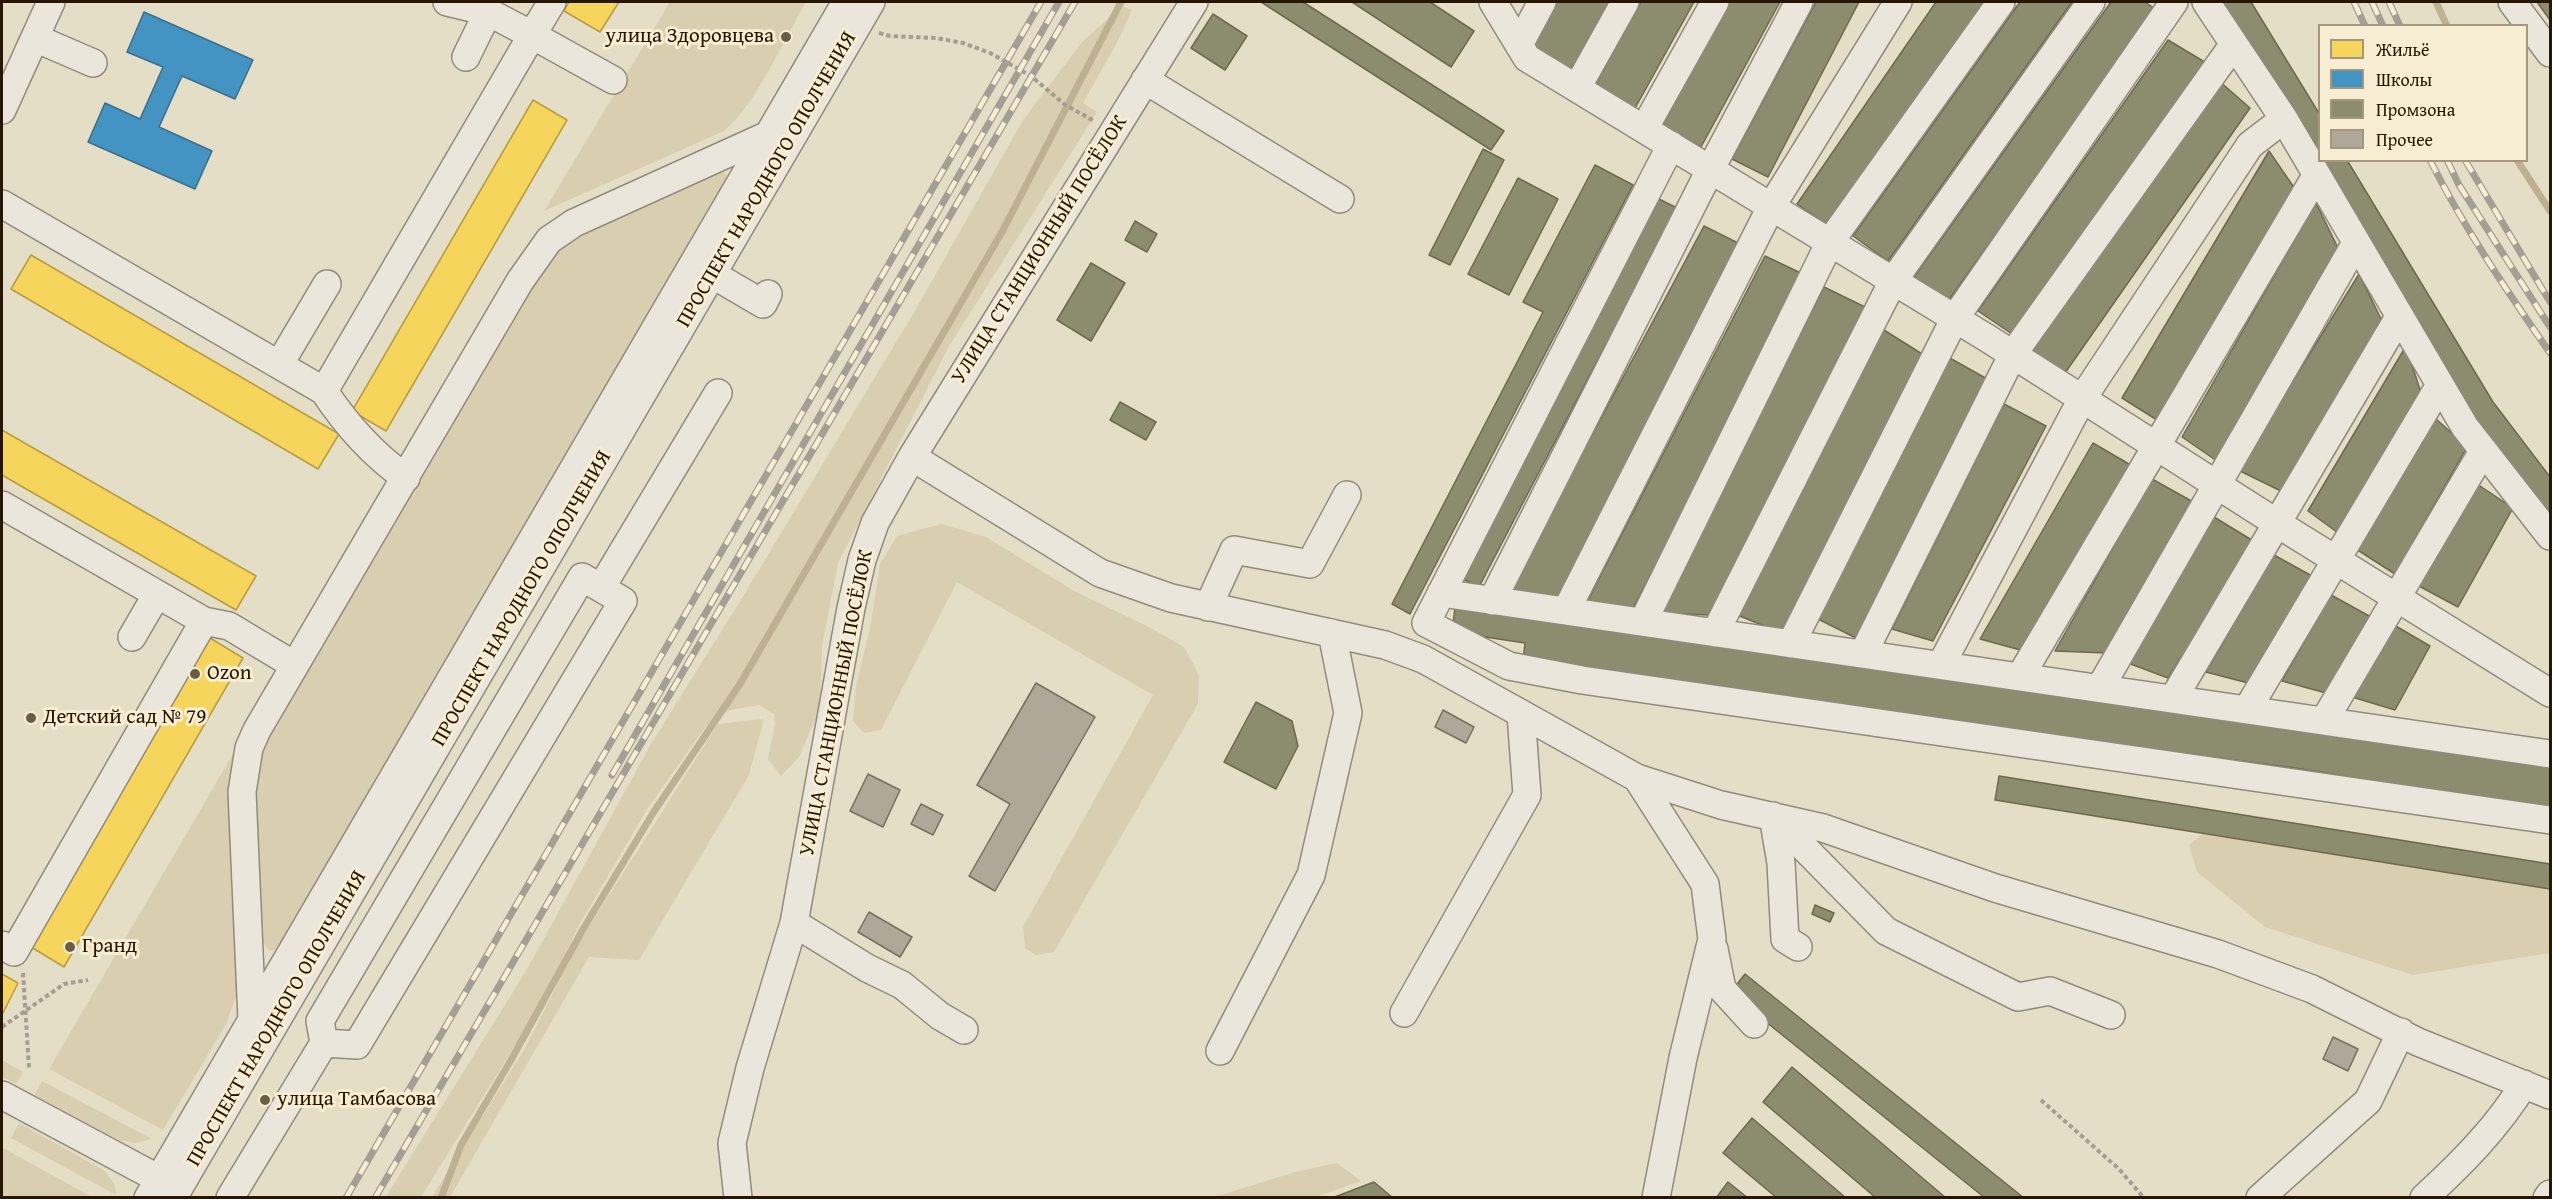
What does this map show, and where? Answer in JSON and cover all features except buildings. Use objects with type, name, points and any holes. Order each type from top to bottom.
[{"type":"street","points":[[2,110],[51,2]]},
{"type":"street","points":[[447,2],[488,12],[613,80]]},
{"type":"street","points":[[324,391],[552,2]]},
{"type":"street","name":"ПРОСПЕКТ НАРОДНОГО ОПОЛЧЕНИЯ","points":[[165,1191],[252,1020],[846,2]]},
{"type":"street","name":"ПРОСПЕКТ НАРОДНОГО ОПОЛЧЕНИЯ","points":[[165,1191],[712,274],[871,2]]},
{"type":"street","name":"УЛИЦА СТАНЦИОННЫЙ ПОСЁЛОК","points":[[738,1197],[732,1143],[750,1068],[794,923],[862,561],[875,523],[912,457],[1194,2]]},
{"type":"street","points":[[1493,2],[1527,58],[2013,354],[2277,523],[2550,693]]},
{"type":"street","points":[[1519,45],[1542,2]]},
{"type":"street","points":[[1577,88],[1625,2]]},
{"type":"street","points":[[1644,129],[1715,2]]},
{"type":"street","points":[[1492,601],[1710,170],[1799,2]]},
{"type":"street","points":[[1566,611],[1771,207],[1898,2]]},
{"type":"street","points":[[1643,622],[1830,242],[2001,2]]},
{"type":"street","points":[[1715,633],[1893,281],[2091,2]]},
{"type":"street","points":[[1791,644],[1955,318],[2174,2]]},
{"type":"street","points":[[2206,2],[2284,119],[2465,427],[2550,536]]},
{"type":"street","points":[[2512,2],[2550,53]]},
{"type":"street","points":[[466,57],[488,12]]},
{"type":"street","points":[[35,38],[93,63]]},
{"type":"street","points":[[1863,654],[2013,354],[2234,44]]},
{"type":"street","points":[[1145,80],[1340,199]]},
{"type":"street","points":[[1941,666],[2082,399],[2250,146],[2284,119]]},
{"type":"street","points":[[252,1020],[242,792],[244,767],[257,730],[294,665],[520,281],[549,240],[574,223],[604,208],[766,136]]},
{"type":"street","points":[[1671,146],[1426,623],[1509,666],[1594,682],[2550,820]]},
{"type":"street","points":[[2020,677],[2316,176]]},
{"type":"street","points":[[2,204],[324,391],[347,425],[366,445],[406,477]]},
{"type":"street","points":[[2100,688],[2356,243]]},
{"type":"street","points":[[712,274],[762,304],[768,294]]},
{"type":"street","points":[[279,365],[327,284]]},
{"type":"street","points":[[2173,699],[2399,317]]},
{"type":"street","points":[[2247,710],[2440,385]]},
{"type":"street","points":[[602,588],[718,393]]},
{"type":"street","points":[[2324,721],[2483,451]]},
{"type":"street","points":[[912,457],[1100,573],[1171,598],[1385,645],[1423,659],[1637,778],[1721,805],[1823,828],[1995,888],[2218,954],[2312,990],[2418,1042],[2550,1095]]},
{"type":"street","points":[[1208,607],[1234,550],[1310,564],[1347,495]]},
{"type":"street","points":[[2,505],[204,621],[229,626],[294,665]]},
{"type":"street","points":[[230,1197],[324,1043],[320,1021],[582,577],[623,601],[357,1045],[324,1043]]},
{"type":"street","points":[[1442,593],[2550,754]]},
{"type":"street","points":[[132,637],[157,594]]},
{"type":"street","points":[[8,949],[204,621]]},
{"type":"street","points":[[1220,1051],[1311,875],[1348,713],[1332,633]]},
{"type":"street","points":[[1404,1013],[1527,795],[1521,714]]},
{"type":"street","points":[[1637,778],[1705,884],[1712,939],[1722,989],[1754,1024]]},
{"type":"street","points":[[1773,816],[1781,863],[1785,939],[1798,947]]},
{"type":"street","points":[[1773,816],[1886,932],[2018,997],[2050,991],[2111,1015]]},
{"type":"street","points":[[794,923],[867,968],[902,985],[940,1016],[964,1030]]},
{"type":"street","points":[[1656,1197],[1683,1058],[1712,939]]},
{"type":"street","points":[[2260,1197],[2368,1101],[2401,1032]]},
{"type":"street","points":[[2424,1197],[2451,1173],[2504,1116],[2524,1084]]},
{"type":"street","points":[[2,1095],[165,1191]]},
{"type":"street","points":[[2547,1197],[2550,1194]]},
{"type":"path","points":[[876,32],[890,36],[936,38],[963,43],[981,50],[1031,76],[1064,104],[1079,112]]},
{"type":"path","points":[[8,949],[23,969],[28,1068]]},
{"type":"path","points":[[2,1027],[64,984],[88,980]]},
{"type":"path","points":[[2041,1100],[2119,1169],[2144,1197]]},
{"type":"shaded area","points":[[670,2],[806,2],[758,89],[736,120],[724,131],[544,211]]},
{"type":"shaded area","points":[[1122,6],[1132,10],[1119,39],[1083,103],[1097,112],[948,348],[838,563],[822,646],[820,708],[799,757],[781,776],[768,759],[775,724],[774,714],[759,705],[730,710],[717,717],[703,730],[648,808],[579,925],[546,995],[421,1197],[385,1198],[526,971],[651,744],[916,309],[1023,120],[1082,42]]},
{"type":"shaded area","points":[[720,170],[727,175],[724,183],[285,938],[275,950],[269,950],[260,939],[253,833],[256,780],[261,755],[270,731],[526,292],[553,254],[581,232]]},
{"type":"shaded area","points":[[941,524],[986,537],[1076,592],[1149,627],[1184,647],[1199,675],[1198,704],[1054,952],[1036,955],[1025,948],[1023,927],[1153,695],[957,582],[881,730],[864,733],[853,721],[856,687],[871,623],[880,564],[897,536]]},
{"type":"shaded area","points":[[764,719],[749,775],[639,960],[589,957],[450,1197],[432,1197],[525,1048],[578,944],[718,724]]},
{"type":"shaded area","points":[[240,742],[236,997],[226,1024],[163,1130],[49,1069]]},
{"type":"shaded area","points":[[2202,834],[2550,889],[2550,953],[2413,975],[2265,927],[2197,872],[2189,845]]},
{"type":"shaded area","points":[[2,1060],[23,1072],[16,1084],[2,1077]]},
{"type":"shaded area","points":[[42,1081],[152,1139],[136,1143],[119,1140],[34,1095]]},
{"type":"shaded area","points":[[19,1123],[105,1171],[115,1185],[116,1195],[11,1138]]},
{"type":"shaded area","points":[[3,1148],[92,1197],[2,1197]]},
{"type":"shaded area","points":[[1337,1163],[1361,1181],[1316,1197],[1214,1197],[1295,1172]]},
{"type":"waterway","points":[[441,1198],[461,1145],[582,931],[653,813],[740,684],[1003,230],[1121,2]]},
{"type":"waterway","points":[[2436,2],[2446,24]]},
{"type":"waterway","points":[[2518,162],[2550,211]]},
{"type":"railway","points":[[346,1198],[1041,2]]},
{"type":"railway","points":[[612,775],[1059,2]]},
{"type":"railway","points":[[375,1198],[1075,2]]},
{"type":"railway","points":[[2354,2],[2364,24]]},
{"type":"railway","points":[[2372,2],[2382,24]]},
{"type":"railway","points":[[2389,2],[2399,24]]},
{"type":"railway","points":[[2431,162],[2472,235],[2550,353]]},
{"type":"railway","points":[[2448,162],[2459,185],[2550,327]]},
{"type":"railway","points":[[2466,162],[2550,302]]},
{"type":"place","name":"улица Здоровцева","points":[[786,37]]},
{"type":"place","name":"Ozon","points":[[195,674]]},
{"type":"place","name":"Детский сад № 79","points":[[31,718]]},
{"type":"place","name":"Гранд","points":[[70,947]]},
{"type":"place","name":"улица Тамбасова","points":[[265,1100]]}]
